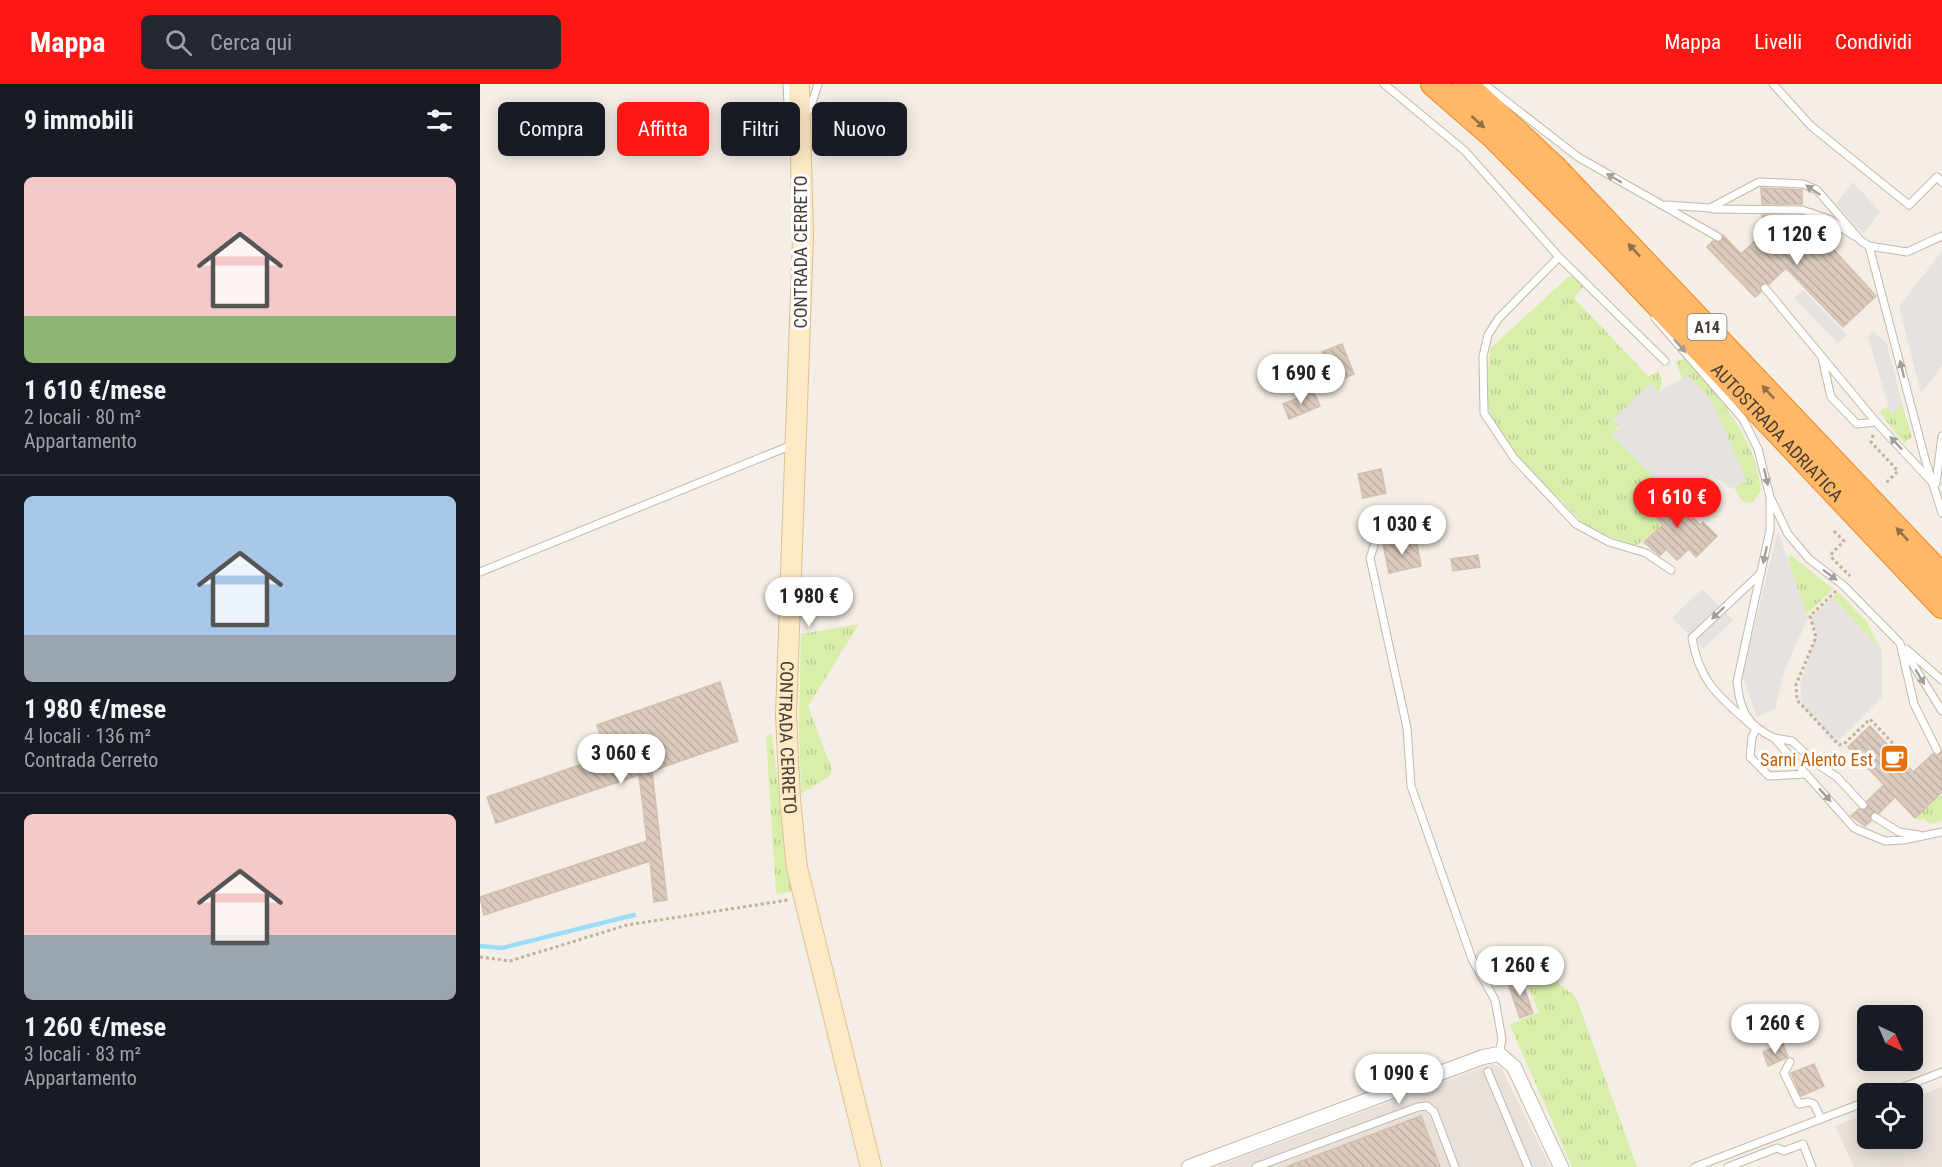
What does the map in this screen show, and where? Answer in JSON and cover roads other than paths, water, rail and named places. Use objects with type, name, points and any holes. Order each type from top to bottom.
[{"type":"highway","name":"AUTOSTRADA ADRIATICA","points":[[1433,84],[1532,174],[1942,606]]},
{"type":"highway","name":"AUTOSTRADA ADRIATICA","points":[[1465,84],[1533,145],[1580,193],[1942,576]]},
{"type":"main road","name":"CONTRADA CERRETO","points":[[799,84],[799,102]]},
{"type":"main road","name":"CONTRADA CERRETO","points":[[800,146],[803,236],[786,714],[790,799],[797,868],[871,1167]]},
{"type":"street","points":[[1189,1167],[1483,1057],[1499,1054],[1514,1067],[1561,1167]]},
{"type":"lane","points":[[787,84],[788,102]]},
{"type":"lane","points":[[800,115],[810,109],[818,84]]},
{"type":"lane","points":[[1384,84],[1465,151],[1559,257],[1665,361]]},
{"type":"lane","points":[[1484,84],[1578,157],[1718,237]]},
{"type":"lane","points":[[1773,84],[1811,126],[1909,205],[1937,177],[1942,182]]},
{"type":"lane","points":[[1710,208],[1759,182],[1803,184],[1817,190],[1869,246],[1907,252],[1942,236]]},
{"type":"lane","points":[[1666,206],[1802,210],[1829,219],[1862,240]]},
{"type":"lane","points":[[1869,246],[1925,459],[1942,513]]},
{"type":"lane","points":[[1559,257],[1498,319],[1488,335],[1482,381],[1484,413],[1514,458],[1576,524],[1600,539],[1646,553],[1671,570]]},
{"type":"lane","points":[[1765,288],[1876,422],[1935,486]]},
{"type":"lane","points":[[1651,298],[1655,319],[1724,394],[1743,419],[1758,449],[1770,497],[1788,534],[1809,559],[1843,585],[1900,643],[1942,680]]},
{"type":"lane","points":[[1821,355],[1831,397],[1857,424],[1876,422]]},
{"type":"lane","points":[[1935,486],[1942,436]]},
{"type":"lane","points":[[480,572],[797,443]]},
{"type":"lane","points":[[1756,729],[1739,702],[1737,682],[1770,530],[1770,497]]},
{"type":"lane","points":[[1374,546],[1370,558],[1407,728],[1411,786],[1472,959],[1495,1000],[1502,1039],[1499,1054]]},
{"type":"lane","points":[[1761,573],[1692,638],[1697,664],[1721,698],[1756,729],[1774,738],[1792,741],[1817,764],[1838,777],[1863,805]]},
{"type":"lane","points":[[1900,643],[1942,711]]},
{"type":"lane","points":[[1900,643],[1914,704],[1937,750]]},
{"type":"lane","points":[[1756,729],[1752,737],[1750,758],[1769,776],[1806,774]]},
{"type":"lane","points":[[1774,738],[1854,828],[1885,841],[1904,840],[1942,832]]},
{"type":"lane","points":[[1875,817],[1899,832],[1924,836]]},
{"type":"lane","points":[[1790,1062],[1784,1072],[1794,1099],[1799,1104],[1808,1102],[1814,1104],[1821,1119]]},
{"type":"lane","points":[[1488,1072],[1528,1167]]},
{"type":"lane","points":[[1914,1083],[1942,1072]]},
{"type":"lane","points":[[1695,1167],[1857,1105]]},
{"type":"lane","points":[[1256,1167],[1418,1107],[1427,1106],[1434,1112],[1455,1167]]},
{"type":"lane","points":[[1728,1167],[1777,1148],[1784,1151],[1803,1144],[1812,1167]]},
{"type":"waterway","points":[[480,946],[502,948],[634,915]]},
{"type":"place","name":"Sarni Alento Est","points":[[1894,759]]}]
